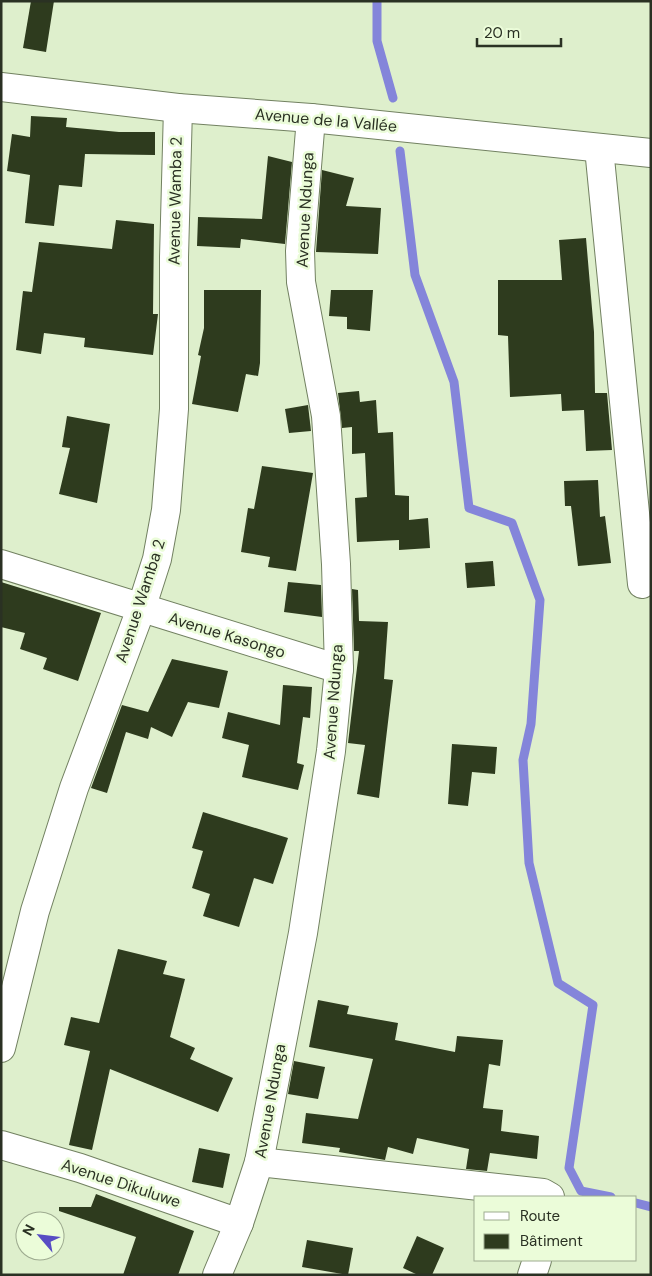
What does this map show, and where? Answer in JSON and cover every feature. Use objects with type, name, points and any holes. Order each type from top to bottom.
[{"type":"street","name":"Avenue de la Vallée","points":[[1,87],[178,108],[311,118],[651,153]]},
{"type":"street","name":"Avenue Wamba 2","points":[[1,1048],[35,911],[65,816],[141,609],[157,558],[166,510],[174,409],[174,256],[178,108]]},
{"type":"street","name":"Avenue Ndunga","points":[[217,1275],[239,1223],[259,1162],[303,934],[331,751],[338,670],[336,564],[326,416],[301,282],[300,251],[311,118]]},
{"type":"street","points":[[599,148],[642,584]]},
{"type":"street","name":"Avenue Kasongo","points":[[1,564],[338,670]]},
{"type":"street","name":"Avenue Dikuluwe","points":[[1,1145],[80,1168],[239,1223]]},
{"type":"street","points":[[259,1162],[543,1193],[548,1196]]},
{"type":"street","points":[[532,1275],[537,1261]]},
{"type":"building","points":[[31,1],[54,1],[46,52],[23,48]]},
{"type":"building","points":[[31,116],[67,118],[66,127],[119,132],[155,132],[155,155],[85,154],[82,187],[59,185],[54,226],[25,223],[30,175],[7,171],[12,134],[30,137]]},
{"type":"building","points":[[268,156],[292,162],[285,244],[241,239],[240,248],[197,246],[198,217],[262,219]]},
{"type":"building","points":[[322,170],[354,178],[346,206],[381,208],[378,254],[316,252]]},
{"type":"building","points":[[116,220],[154,224],[153,314],[158,314],[153,355],[84,347],[85,338],[44,333],[41,354],[16,350],[23,291],[32,292],[39,242],[112,249]]},
{"type":"building","points":[[586,238],[594,332],[595,393],[607,393],[612,450],[586,451],[584,410],[562,411],[561,394],[510,397],[508,336],[498,335],[498,280],[562,280],[559,240]]},
{"type":"building","points":[[204,290],[261,290],[260,363],[258,376],[246,374],[238,412],[192,404],[201,356],[198,355],[204,328]]},
{"type":"building","points":[[331,290],[373,290],[370,331],[347,329],[347,317],[329,316]]},
{"type":"building","points":[[359,391],[360,402],[376,400],[378,433],[393,432],[395,495],[409,496],[409,520],[428,518],[430,548],[399,550],[399,540],[357,542],[355,498],[367,497],[365,453],[352,454],[352,427],[342,428],[338,393]]},
{"type":"building","points":[[308,405],[311,431],[289,433],[285,409]]},
{"type":"building","points":[[67,416],[110,424],[97,503],[59,494],[70,448],[62,447]]},
{"type":"building","points":[[262,466],[313,473],[296,571],[268,567],[270,557],[241,552],[248,508],[254,509]]},
{"type":"building","points":[[598,480],[600,517],[605,516],[611,563],[578,566],[571,506],[565,506],[564,481]]},
{"type":"building","points":[[493,561],[495,586],[467,588],[465,563]]},
{"type":"building","points":[[1,582],[101,613],[78,681],[43,669],[47,658],[20,649],[25,633],[1,627]]},
{"type":"building","points":[[288,582],[321,585],[322,617],[284,612]]},
{"type":"building","points":[[352,589],[358,590],[359,621],[388,622],[384,679],[393,680],[379,798],[357,794],[365,745],[348,743],[359,651],[354,651]]},
{"type":"building","points":[[172,659],[228,671],[219,708],[188,702],[172,737],[151,727],[148,739],[126,732],[107,793],[91,788],[122,705],[148,712]]},
{"type":"building","points":[[283,685],[312,687],[310,718],[303,717],[297,763],[304,765],[298,790],[242,777],[249,745],[222,738],[228,712],[280,725]]},
{"type":"building","points":[[452,744],[497,747],[495,774],[472,772],[468,806],[448,804]]},
{"type":"building","points":[[203,812],[288,838],[273,884],[254,878],[239,927],[203,916],[210,894],[192,888],[203,851],[192,848]]},
{"type":"building","points":[[118,949],[167,961],[163,974],[185,979],[170,1037],[195,1048],[190,1059],[233,1078],[218,1112],[110,1069],[92,1150],[69,1145],[90,1051],[64,1045],[71,1017],[99,1023]]},
{"type":"building","points":[[318,1000],[349,1006],[347,1014],[398,1023],[395,1040],[455,1052],[457,1036],[503,1040],[500,1066],[489,1064],[483,1108],[503,1110],[501,1131],[539,1136],[537,1159],[490,1153],[487,1171],[466,1169],[469,1149],[417,1138],[413,1154],[388,1147],[385,1160],[339,1152],[340,1148],[302,1143],[306,1113],[358,1119],[373,1059],[309,1047]]},
{"type":"building","points":[[294,1061],[325,1067],[318,1099],[288,1094]]},
{"type":"building","points":[[199,1148],[230,1154],[223,1188],[192,1182]]},
{"type":"building","points":[[96,1194],[194,1231],[178,1275],[123,1275],[136,1237],[65,1213],[65,1211],[59,1211],[59,1207],[91,1207]]},
{"type":"building","points":[[417,1236],[444,1248],[432,1275],[418,1275],[403,1268]]},
{"type":"building","points":[[307,1240],[353,1248],[348,1275],[302,1267]]},
{"type":"waterway","points":[[377,1],[377,41],[393,98]]},
{"type":"waterway","points":[[400,151],[415,275],[454,382],[469,508],[512,523],[540,600],[531,724],[523,760],[529,863],[558,983],[593,1005],[569,1168],[581,1191],[606,1196]]},
{"type":"waterway","points":[[637,1203],[651,1207]]}]
